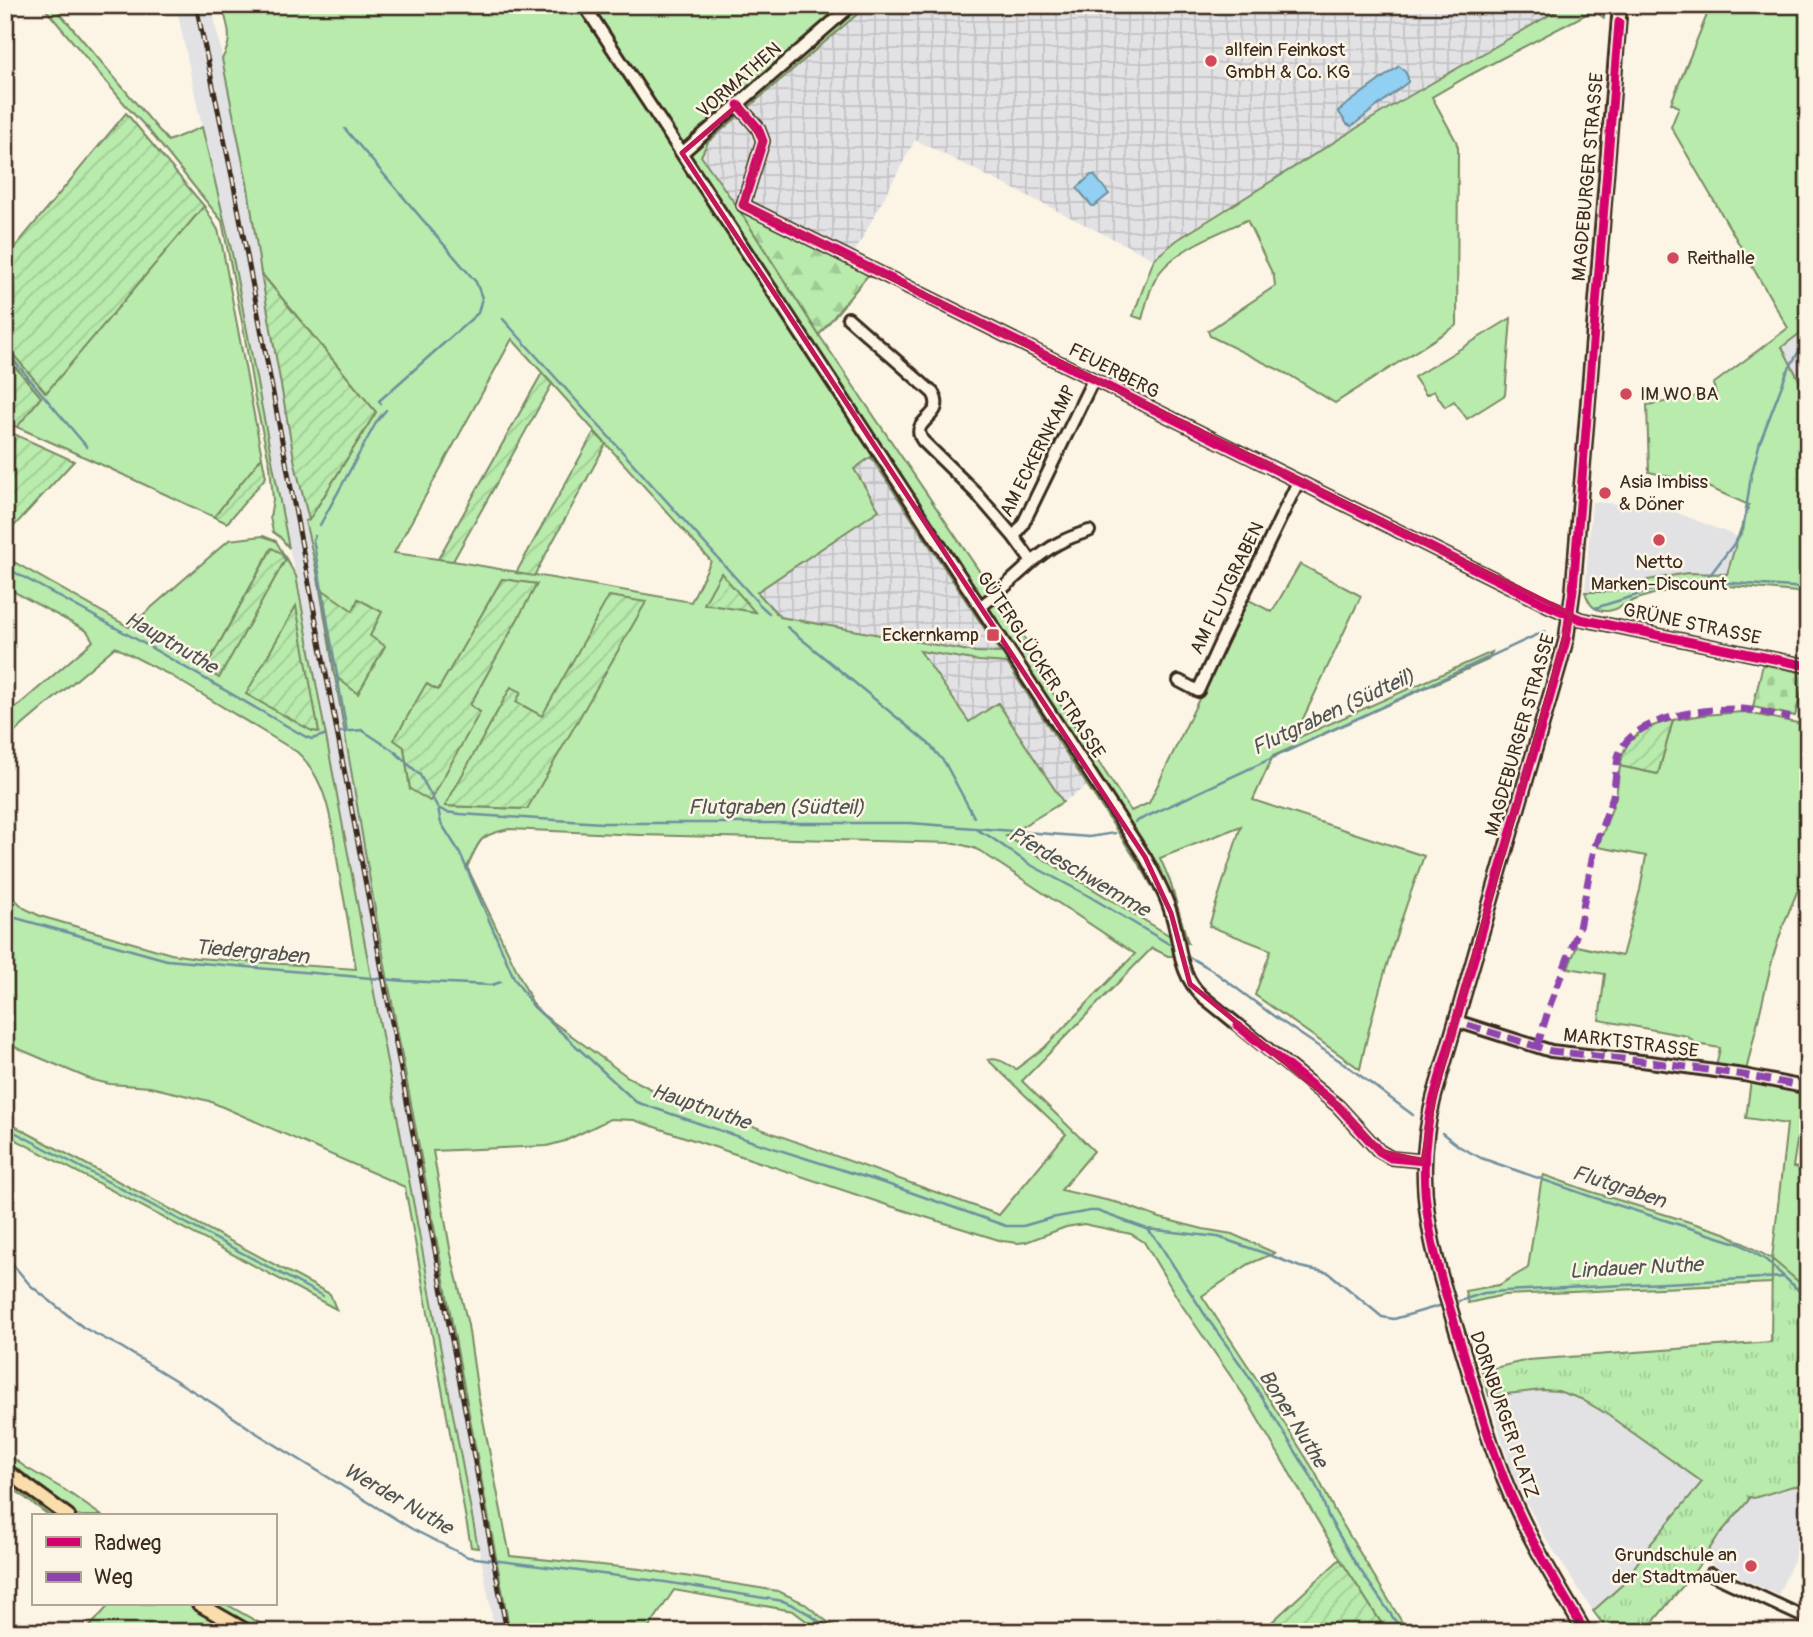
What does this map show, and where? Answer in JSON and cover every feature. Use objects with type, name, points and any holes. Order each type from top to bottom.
[{"type":"main road","name":"MAGDEBURGER STRASSE","points":[[1454,1319],[1428,1224],[1423,1161],[1428,1117],[1560,662],[1570,614],[1620,5]]},
{"type":"main road","name":"DORNBURGER PLATZ","points":[[1454,1319],[1505,1483],[1529,1533],[1585,1632]]},
{"type":"main road","points":[[5,1470],[65,1514]]},
{"type":"main road","points":[[202,1606],[248,1632]]},
{"type":"street","name":"GÜTERGLÜCKER STRASSE","points":[[584,5],[1145,857],[1163,892],[1176,930],[1187,978],[1194,989],[1338,1106],[1378,1151],[1391,1158],[1423,1161]]},
{"type":"street","name":"VORMATHEN","points":[[681,153],[852,5]]},
{"type":"street","name":"FEUERBERG","points":[[738,104],[758,128],[763,141],[743,205],[1298,482],[1570,614]]},
{"type":"street","name":"AM ECKERNKAMP","points":[[848,318],[933,393],[937,399],[936,409],[920,426],[919,435],[976,493],[1032,562]]},
{"type":"street","name":"AM ECKERNKAMP","points":[[1014,537],[1093,380]]},
{"type":"street","name":"AM FLUTGRABEN","points":[[1179,681],[1198,691],[1298,482]]},
{"type":"street","points":[[981,606],[1049,547],[1089,531]]},
{"type":"street","name":"GRÜNE STRASSE","points":[[1570,614],[1580,619],[1808,666]]},
{"type":"street","name":"MARKTSTRASSE","points":[[1456,1021],[1551,1051],[1744,1075],[1804,1087],[1808,1073]]},
{"type":"street","points":[[1712,1574],[1808,1619]]},
{"type":"highlighted area","points":[[738,105],[763,141],[743,205],[1571,614],[1434,1097],[1423,1161],[1379,1151],[1338,1106],[1190,984],[1171,913],[1145,857],[682,153]]},
{"type":"shaded area","points":[[176,5],[211,5],[215,22],[248,188],[295,464],[309,520],[305,521],[317,572],[379,933],[510,1632],[495,1632],[296,576],[232,253]]},
{"type":"shaded area","points":[[868,5],[1567,5],[1392,106],[1205,221],[1154,259],[915,140],[849,263],[738,208],[701,156],[708,143]]},
{"type":"shaded area","points":[[1808,327],[1808,397],[1782,347]]},
{"type":"shaded area","points":[[871,457],[1000,653],[975,652],[780,617],[757,592],[879,510],[854,469]]},
{"type":"shaded area","points":[[1592,502],[1663,507],[1738,537],[1727,575],[1687,573],[1648,580],[1611,592],[1585,592]]},
{"type":"shaded area","points":[[919,651],[979,661],[1007,662],[1087,786],[1063,802],[998,703],[969,722]]},
{"type":"shaded area","points":[[1542,1390],[1558,1391],[1581,1399],[1702,1482],[1648,1547],[1623,1584],[1593,1611],[1543,1534],[1522,1495],[1512,1472],[1489,1396]]},
{"type":"shaded area","points":[[1793,1486],[1808,1487],[1808,1529],[1778,1595],[1703,1560],[1718,1536],[1748,1501],[1748,1497],[1754,1498]]},
{"type":"green space","points":[[42,5],[53,5],[168,141],[202,127],[232,253],[289,548],[273,532],[270,517],[273,500],[270,465],[222,221]]},
{"type":"green space","points":[[222,5],[868,5],[708,142],[701,156],[1026,640],[1021,645],[1131,811],[1149,803],[1247,599],[1272,612],[1300,564],[1361,596],[1293,740],[1492,652],[1488,660],[1273,756],[1253,800],[1424,856],[1388,961],[1360,1069],[1255,995],[1271,950],[1209,926],[1241,826],[1160,858],[1170,881],[1188,943],[1173,938],[1173,956],[1152,948],[1022,1081],[1094,1151],[1061,1190],[1119,1203],[1160,1218],[1232,1234],[1275,1253],[1249,1264],[1202,1296],[1315,1472],[1334,1510],[1408,1632],[1387,1632],[1340,1559],[1245,1397],[1181,1304],[1144,1242],[1131,1234],[1084,1224],[1066,1227],[1026,1242],[1002,1241],[634,1120],[610,1119],[565,1141],[547,1146],[433,1151],[510,1556],[641,1569],[778,1591],[804,1603],[840,1632],[821,1632],[793,1611],[674,1590],[646,1632],[510,1632],[379,933],[317,572],[305,521],[309,520],[376,412],[261,273],[248,188],[222,59],[229,39]],"holes":[[[512,339],[711,561],[691,602],[394,553]],[[871,457],[1000,653],[975,652],[780,617],[757,592],[879,510],[854,469]],[[502,579],[536,584],[470,705],[480,712],[410,789],[404,747],[395,740],[427,684],[438,691]],[[609,597],[527,809],[446,806],[511,687],[521,692],[516,701],[542,717]],[[920,651],[1007,663],[1144,872],[1162,905],[1172,937],[1006,836],[1063,802],[998,703],[969,722]],[[509,829],[955,843],[980,851],[1135,954],[1044,1048],[1016,1069],[999,1060],[988,1060],[1066,1134],[999,1215],[653,1090],[628,1077],[542,1014],[533,1004],[467,867],[481,840]]]},
{"type":"green space","points":[[1567,5],[1605,5],[1604,18],[1594,10],[1432,97],[1458,148],[1457,325],[1335,403],[1291,376],[1210,336],[1208,331],[1275,286],[1274,277],[1247,220],[1197,243],[1173,259],[1156,278],[1142,319],[1133,316],[1154,259],[1177,240],[1392,106]]},
{"type":"green space","points":[[1711,5],[1808,5],[1808,327],[1782,347],[1808,397],[1808,593],[1699,586],[1658,593],[1613,610],[1602,611],[1592,606],[1585,592],[1611,592],[1648,580],[1687,573],[1727,574],[1749,505],[1701,484],[1649,472],[1647,405],[1716,393],[1713,384],[1788,328],[1671,127],[1679,107],[1671,103]]},
{"type":"green space","points":[[126,113],[204,206],[46,393],[5,345],[5,259]]},
{"type":"green space","points":[[204,206],[218,230],[222,245],[262,457],[214,517],[17,427],[41,397],[5,355],[5,345],[46,392]]},
{"type":"green space","points":[[738,208],[869,274],[819,335]]},
{"type":"green space","points":[[261,273],[376,412],[309,520],[295,464]]},
{"type":"green space","points":[[1511,318],[1505,395],[1467,419],[1454,401],[1445,407],[1434,391],[1426,395],[1414,377]]},
{"type":"green space","points":[[5,355],[41,397],[17,427],[5,422]]},
{"type":"green space","points":[[542,373],[552,384],[453,561],[438,559]]},
{"type":"green space","points":[[5,430],[74,461],[5,536]]},
{"type":"green space","points":[[594,432],[606,444],[534,576],[516,573]]},
{"type":"green space","points":[[262,457],[266,477],[227,523],[214,517]]},
{"type":"green space","points":[[263,536],[276,541],[296,576],[478,1548],[471,1547],[405,1187],[209,1101],[150,1087],[92,1080],[5,1043],[5,890],[24,908],[40,916],[171,954],[356,969],[329,810],[317,779],[297,752],[170,675],[115,647],[5,740],[5,717],[93,641],[87,631],[5,587],[5,557],[129,627],[229,540]],"holes":[[[271,549],[285,560],[219,677],[205,669]]]},
{"type":"green space","points":[[272,548],[281,553],[285,560],[219,678],[205,669]]},
{"type":"green space","points":[[721,573],[755,612],[704,604]]},
{"type":"green space","points":[[502,579],[537,584],[470,705],[480,712],[430,801],[410,789],[404,747],[394,740],[426,684],[438,690]]},
{"type":"green space","points":[[323,590],[353,611],[358,599],[382,612],[370,636],[385,646],[358,694],[334,675]]},
{"type":"green space","points":[[609,596],[646,602],[527,809],[445,806],[511,687],[521,692],[516,702],[542,716]]},
{"type":"green space","points":[[296,606],[319,732],[312,731],[246,694]]},
{"type":"green space","points":[[1763,664],[1807,674],[1795,716],[1753,707]]},
{"type":"green space","points":[[1742,712],[1808,725],[1808,866],[1773,957],[1746,1071],[1801,1080],[1805,1090],[1793,1167],[1808,1170],[1808,1290],[1772,1260],[1772,1283],[1504,1295],[1468,1303],[1465,1291],[1499,1285],[1528,1268],[1544,1175],[1725,1233],[1772,1259],[1787,1124],[1746,1118],[1751,1080],[1716,1067],[1720,1048],[1696,1044],[1687,1036],[1599,1020],[1605,974],[1568,968],[1577,946],[1622,956],[1640,890],[1646,856],[1598,847],[1616,797],[1620,766],[1658,774],[1673,720]]},
{"type":"green space","points":[[1673,720],[1658,774],[1620,766],[1624,751],[1633,737],[1652,726]]},
{"type":"green space","points":[[5,1121],[330,1294],[336,1309],[5,1134]]},
{"type":"green space","points":[[1772,1259],[1808,1290],[1808,1487],[1793,1486],[1754,1498],[1749,1497],[1695,1571],[1645,1632],[1609,1632],[1593,1611],[1623,1584],[1648,1547],[1702,1482],[1581,1399],[1558,1391],[1542,1390],[1489,1396],[1482,1371],[1528,1360],[1771,1342]]},
{"type":"green space","points":[[5,1452],[99,1514],[47,1514],[5,1483]]},
{"type":"green space","points":[[1340,1559],[1387,1632],[1261,1632]]},
{"type":"green space","points":[[108,1606],[230,1606],[275,1632],[85,1632]]},
{"type":"water","points":[[1399,66],[1406,73],[1408,82],[1356,123],[1351,126],[1347,124],[1338,111]]},
{"type":"water","points":[[1094,175],[1109,194],[1094,206],[1077,188]]},
{"type":"waterway","points":[[345,129],[476,282],[482,298],[478,313],[379,401],[381,404]]},
{"type":"waterway","points":[[503,319],[769,613]]},
{"type":"waterway","points":[[1702,581],[1710,575],[1743,530],[1751,476],[1760,442],[1787,372],[1808,335]]},
{"type":"waterway","points":[[5,350],[87,447]]},
{"type":"waterway","points":[[320,525],[377,421],[386,410]]},
{"type":"waterway","points":[[315,536],[313,539],[347,732]]},
{"type":"waterway","name":"Hauptnuthe","points":[[5,567],[306,737],[312,739],[324,735]]},
{"type":"waterway","name":"Flutgraben (Südteil)","points":[[1595,608],[1659,588],[1702,581],[1808,588]]},
{"type":"waterway","points":[[787,627],[929,744],[945,763],[974,817]]},
{"type":"waterway","name":"Flutgraben (Südteil)","points":[[1135,822],[1545,631]]},
{"type":"waterway","name":"Hauptnuthe","points":[[341,732],[362,730],[394,751],[420,775],[438,808],[441,823],[460,853],[514,978],[533,1006],[636,1102],[1006,1226],[1023,1226],[1051,1218],[1097,1211],[1147,1229],[1218,1237],[1300,1267],[1329,1273],[1382,1317],[1394,1319],[1439,1306]]},
{"type":"waterway","name":"Flutgraben (Südteil)","points":[[438,808],[460,814],[602,823],[910,823],[1089,837],[1115,833]]},
{"type":"waterway","name":"Pferdeschwemme","points":[[973,828],[1029,864],[1169,944]]},
{"type":"waterway","name":"Tiedergraben","points":[[5,915],[167,960],[405,981],[492,985],[501,982]]},
{"type":"waterway","name":"Lindauer Nuthe","points":[[1191,958],[1212,970],[1413,1115]]},
{"type":"waterway","points":[[5,1127],[323,1296]]},
{"type":"waterway","name":"Flutgraben","points":[[1442,1133],[1481,1158],[1740,1244],[1766,1260],[1808,1299]]},
{"type":"waterway","name":"Boner Nuthe","points":[[1149,1231],[1246,1372],[1309,1473],[1328,1516],[1354,1561],[1403,1632]]},
{"type":"waterway","name":"Werder Nuthe","points":[[5,1255],[30,1285],[84,1328],[121,1347],[412,1529],[468,1557],[665,1582],[783,1601],[809,1614],[831,1632]]},
{"type":"waterway","name":"Lindauer Nuthe","points":[[1459,1301],[1484,1293],[1505,1291],[1784,1277]]},
{"type":"railway","points":[[196,5],[233,181],[507,1632]]},
{"type":"marked path","points":[[1537,1047],[1579,928],[1594,849],[1613,796],[1618,757],[1625,743],[1637,732],[1653,724],[1671,717],[1709,710],[1742,709],[1790,718]]},
{"type":"marked path","points":[[1468,1025],[1551,1051],[1744,1075],[1796,1085]]},
{"type":"cycle path","points":[[1585,1632],[1525,1527],[1495,1456],[1437,1263],[1430,1231],[1424,1166],[1434,1097],[1566,640],[1573,590],[1619,22]]},
{"type":"cycle path","points":[[738,105],[758,128],[763,141],[743,205],[1549,606],[1580,619],[1808,666]]},
{"type":"cycle path","points":[[1238,1026],[1338,1106],[1379,1151],[1391,1158],[1423,1161]]},
{"type":"place","name":"allfein Feinkost GmbH & Co. KG","points":[[1211,61]]},
{"type":"place","name":"Reithalle","points":[[1673,258]]},
{"type":"place","name":"IM WO BA","points":[[1626,394]]},
{"type":"place","name":"Asia Imbiss & Döner","points":[[1605,493]]},
{"type":"place","name":"Netto Marken-Discount","points":[[1659,540]]},
{"type":"place","name":"Eckernkamp","points":[[993,635]]},
{"type":"place","name":"Grundschule an der Stadtmauer","points":[[1751,1566]]}]
